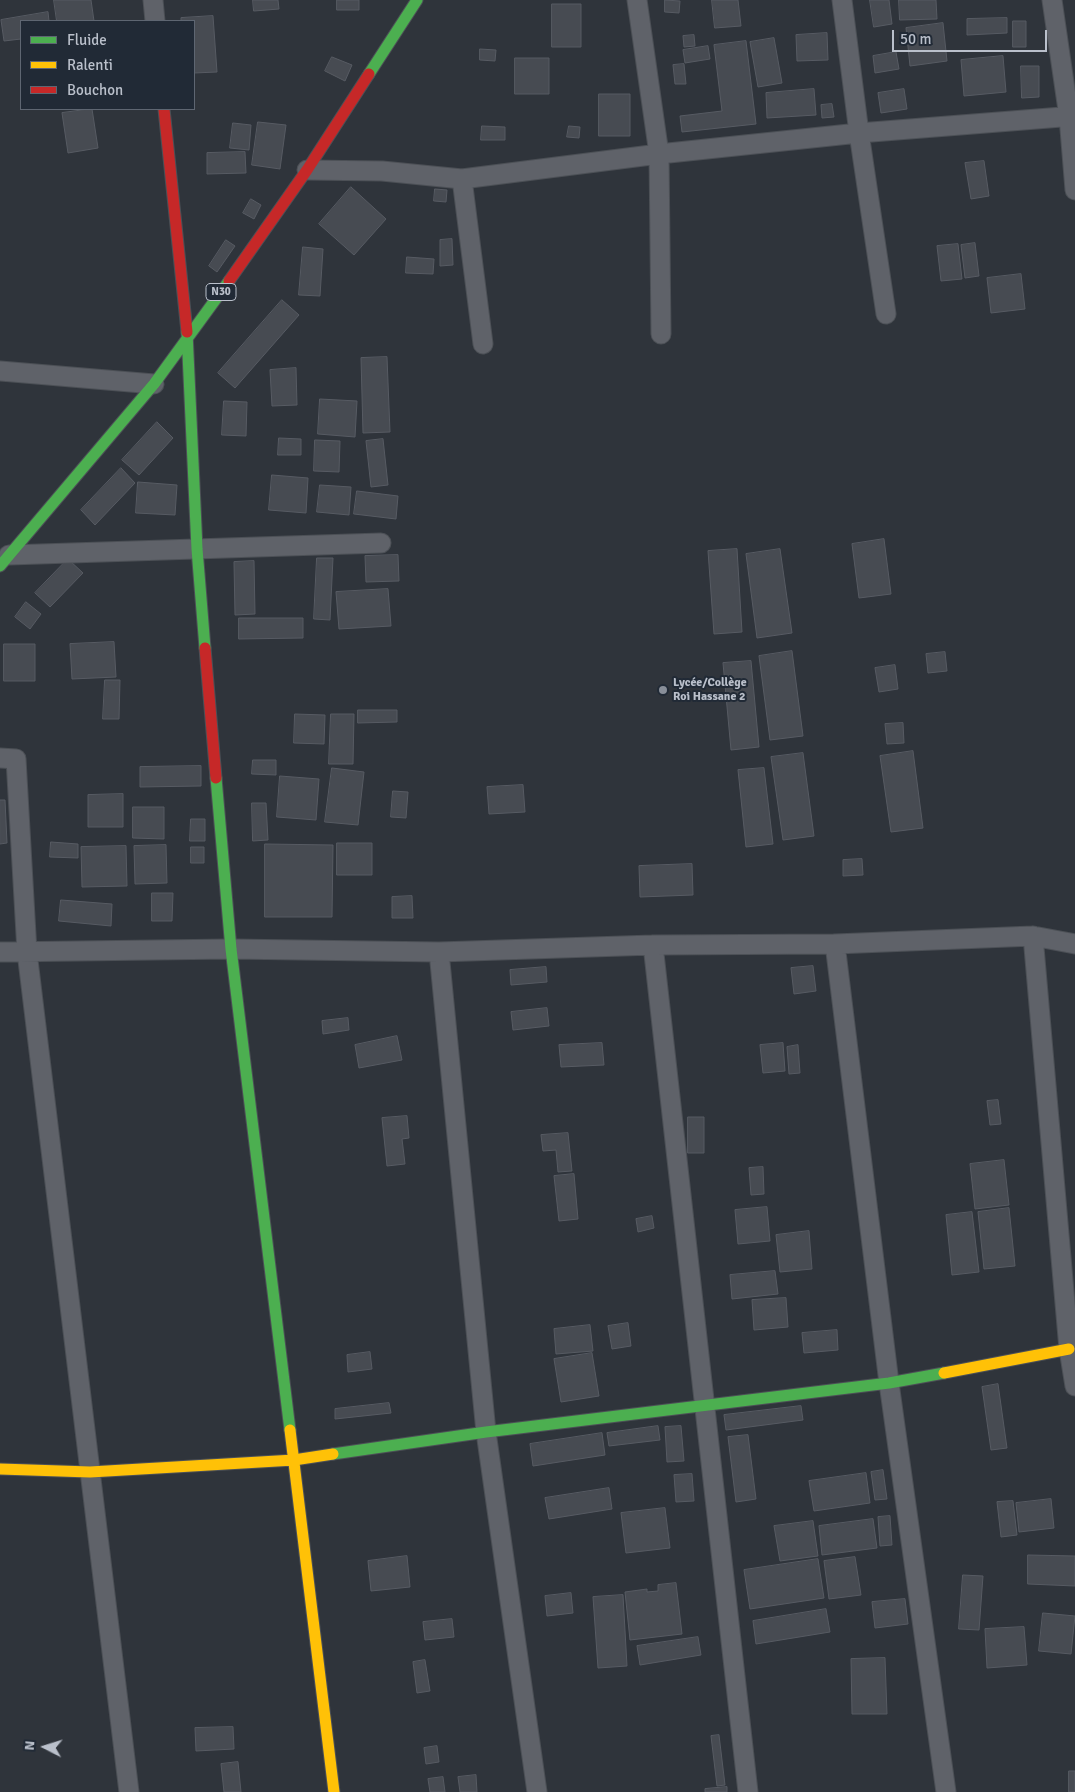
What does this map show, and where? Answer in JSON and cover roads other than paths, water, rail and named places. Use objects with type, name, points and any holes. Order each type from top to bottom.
[{"type":"street","points":[[153,0],[155,20]]},
{"type":"street","name":"N30","points":[[4,561],[154,384],[188,339],[307,170],[418,0]]},
{"type":"street","points":[[637,0],[660,154],[661,334]]},
{"type":"street","points":[[842,0],[859,133],[886,314]]},
{"type":"street","points":[[1052,0],[1072,117],[1075,190]]},
{"type":"street","points":[[164,110],[188,339],[197,549],[231,949],[334,1792]]},
{"type":"street","points":[[307,170],[382,171],[462,179],[660,154],[859,133],[1072,117]]},
{"type":"street","points":[[462,179],[483,344]]},
{"type":"street","points":[[0,371],[154,384]]},
{"type":"street","points":[[4,561],[197,549],[381,543]]},
{"type":"street","points":[[0,758],[16,759],[27,952],[128,1792]]},
{"type":"street","points":[[0,952],[231,949],[439,952],[654,945],[835,944],[1033,936],[1075,944]]},
{"type":"street","points":[[1033,936],[1069,1349],[1075,1386]]},
{"type":"street","points":[[835,944],[889,1383],[946,1792]]},
{"type":"street","points":[[654,945],[748,1792]]},
{"type":"street","points":[[439,952],[486,1432],[537,1792]]},
{"type":"street","points":[[0,1469],[90,1472],[294,1460],[486,1432],[889,1383],[1069,1349]]},
{"type":"place","name":"Lycée/Collège Roi Hassane 2","points":[[663,690]]}]
